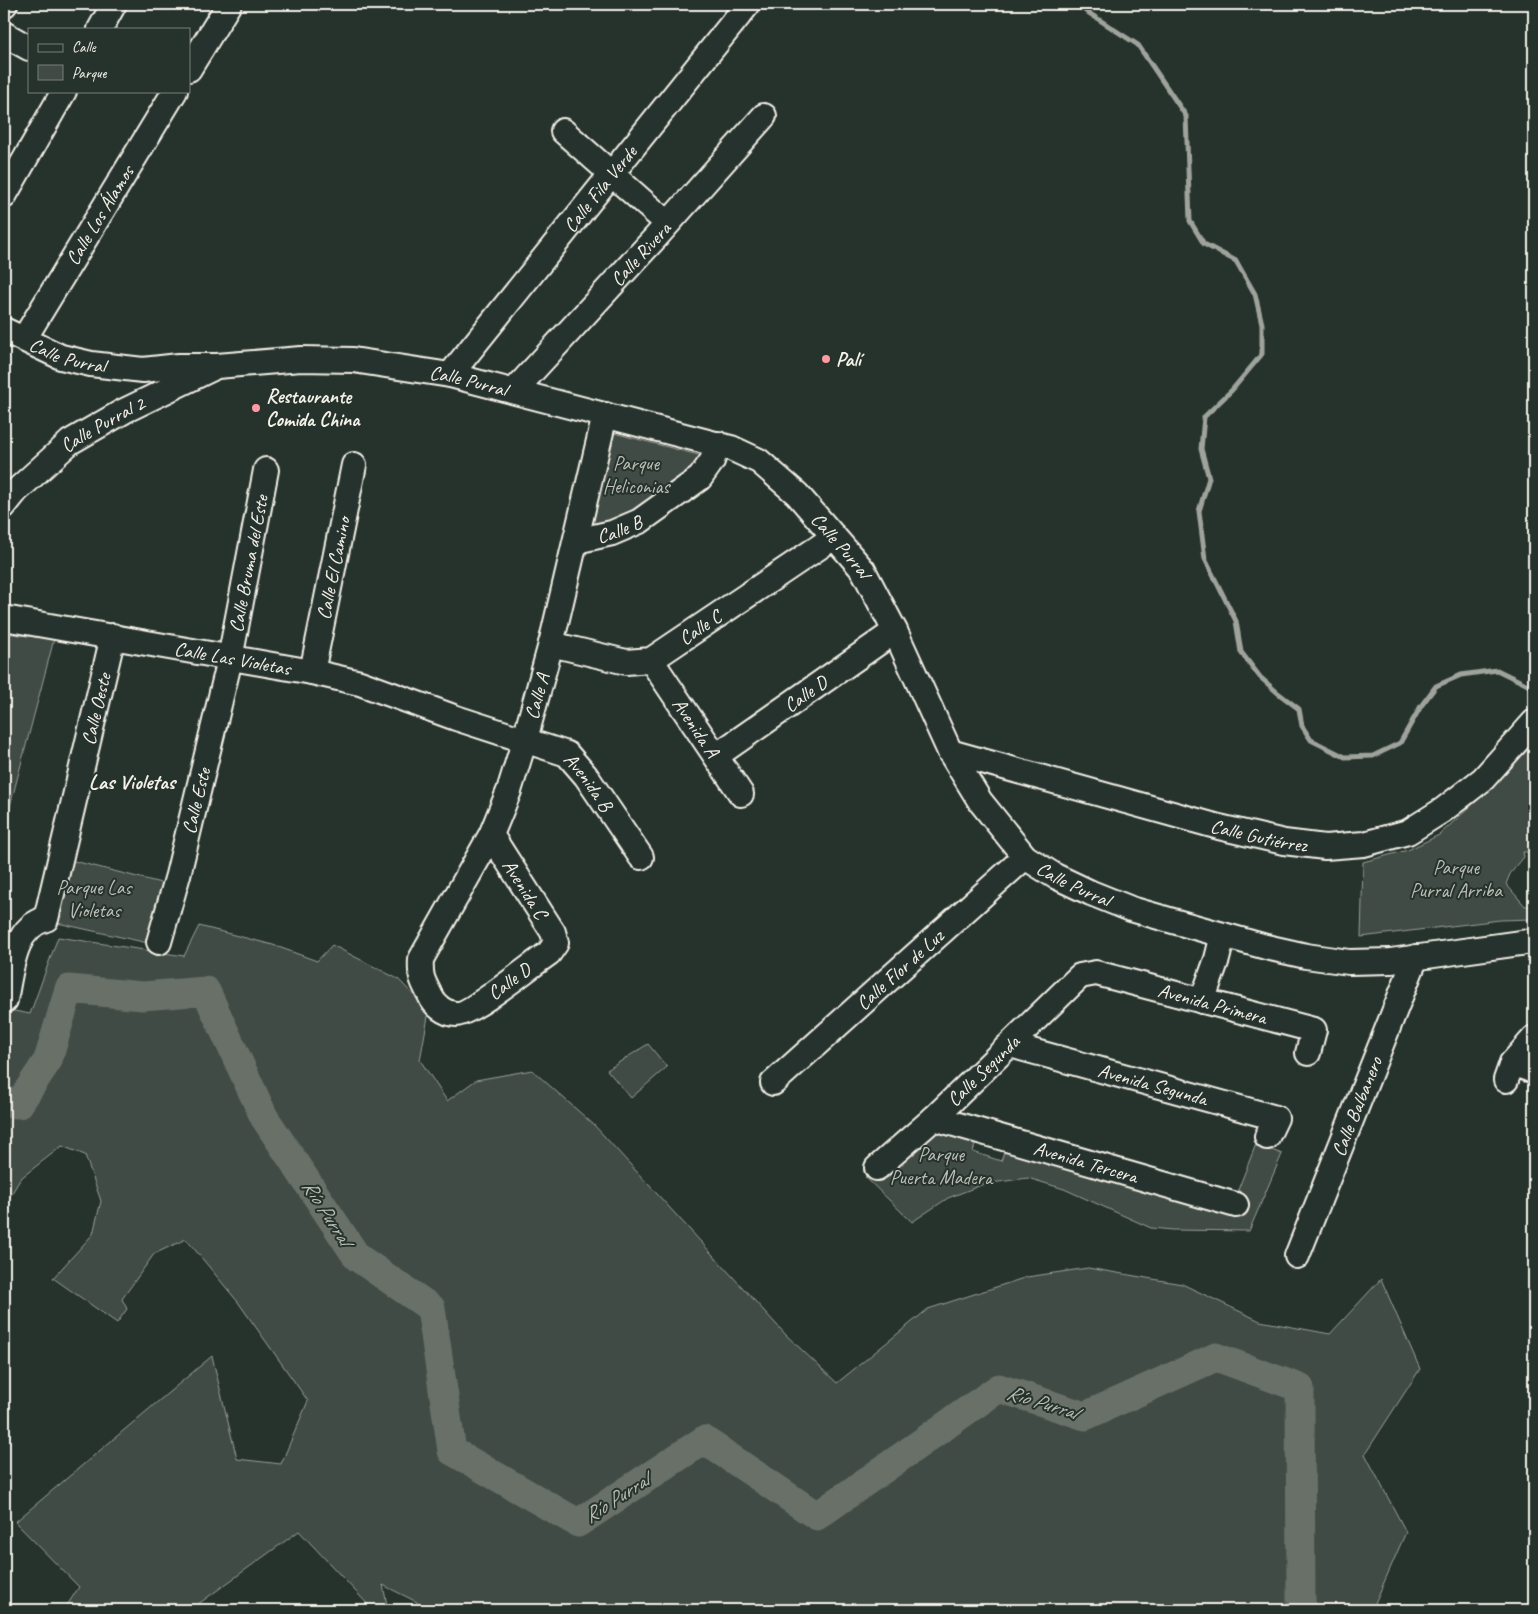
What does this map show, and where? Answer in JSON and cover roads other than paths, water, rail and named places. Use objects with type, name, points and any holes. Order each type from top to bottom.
[{"type":"street","points":[[101,28],[114,4]]},
{"type":"street","points":[[190,67],[229,4]]},
{"type":"street","name":"Calle Fila Verde","points":[[450,375],[748,4]]},
{"type":"street","points":[[4,34],[28,47]]},
{"type":"street","points":[[4,196],[63,92]]},
{"type":"street","name":"Calle Los Álamos","points":[[14,334],[174,92]]},
{"type":"street","name":"Calle Rivera","points":[[515,390],[764,116]]},
{"type":"street","points":[[563,131],[658,215]]},
{"type":"street","name":"Calle Purral","points":[[14,334],[61,357],[91,364],[143,370],[301,359],[353,360],[450,375],[515,390],[731,448],[758,462],[797,494],[863,570],[895,630],[950,752],[980,801],[1026,857],[1055,876],[1131,909],[1274,949],[1350,962],[1391,961],[1534,941]]},
{"type":"street","name":"Calle Purral 2","points":[[4,506],[16,491],[70,442],[124,411],[218,366]]},
{"type":"street","name":"Calle A","points":[[458,1015],[447,1012],[433,1002],[420,975],[420,959],[491,836],[509,790],[551,644],[605,415]]},
{"type":"street","name":"Calle B","points":[[576,541],[612,533],[640,521],[700,478],[712,461],[718,444]]},
{"type":"street","name":"Calle El Camino","points":[[312,672],[354,465]]},
{"type":"street","name":"Calle Bruma del Este","points":[[230,658],[266,470]]},
{"type":"street","name":"Calle C","points":[[551,644],[626,662],[651,660],[834,537]]},
{"type":"street","name":"Calle Las Violetas","points":[[4,618],[312,672],[360,683],[456,718]]},
{"type":"street","name":"Calle D","points":[[716,756],[895,630]]},
{"type":"street","name":"Calle Oeste","points":[[5,1000],[18,944],[30,927],[37,922],[46,920],[113,636]]},
{"type":"street","name":"Calle Este","points":[[159,942],[178,875],[230,658]]},
{"type":"street","name":"Avenida A","points":[[651,660],[741,794]]},
{"type":"street","name":"Avenida B","points":[[456,718],[567,754],[577,763],[641,857]]},
{"type":"street","name":"Calle Gutiérrez","points":[[950,752],[1219,827],[1284,842],[1325,847],[1364,844],[1408,832],[1443,810],[1483,779],[1534,722]]},
{"type":"street","name":"Avenida C","points":[[491,836],[554,932],[556,943]]},
{"type":"street","name":"Calle Flor de Luz","points":[[774,1083],[1026,857]]},
{"type":"street","points":[[1202,1001],[1217,959],[1223,934]]},
{"type":"street","name":"Calle D","points":[[458,1015],[472,1008],[548,952],[556,943]]},
{"type":"street","name":"Calle Balbanero","points":[[1297,1256],[1416,958]]},
{"type":"street","name":"Avenida Primera","points":[[1088,973],[1096,973],[1314,1030],[1308,1053]]},
{"type":"street","name":"Calle Segunda","points":[[877,1168],[934,1118],[1080,976],[1088,973]]},
{"type":"street","points":[[1534,1038],[1509,1071],[1534,1071]]},
{"type":"street","name":"Avenida Segunda","points":[[1010,1045],[1276,1118],[1267,1137]]},
{"type":"street","name":"Avenida Tercera","points":[[934,1118],[1236,1205]]},
{"type":"waterway","points":[[1075,4],[1138,45],[1186,116],[1190,221],[1204,244],[1236,261],[1255,294],[1262,324],[1262,354],[1232,390],[1204,417],[1201,449],[1209,478],[1199,511],[1205,559],[1236,621],[1241,652],[1260,677],[1299,709],[1302,726],[1311,740],[1345,757],[1373,756],[1400,743],[1421,706],[1436,686],[1461,675],[1497,670],[1534,688]]},
{"type":"waterway","name":"Río Purral","points":[[4,1103],[19,1104],[48,1060],[69,989],[142,996],[206,991],[264,1117],[357,1257],[431,1308],[452,1451],[578,1523],[704,1440],[817,1516],[999,1388],[1085,1416],[1216,1357],[1300,1388],[1301,1605],[1304,1610]]},
{"type":"place","name":"Palí","points":[[826,359]]},
{"type":"place","name":"Restaurante Comida China","points":[[256,408]]},
{"type":"district","name":"Las Violetas","points":[[132,782]]},
{"type":"park label","name":"Parque Heliconias","points":[[636,474]]},
{"type":"park label","name":"Parque Purral Arriba","points":[[1456,878]]},
{"type":"park label","name":"Parque Las Violetas","points":[[94,898]]},
{"type":"park label","name":"Parque Puerta Madera","points":[[941,1166]]}]
